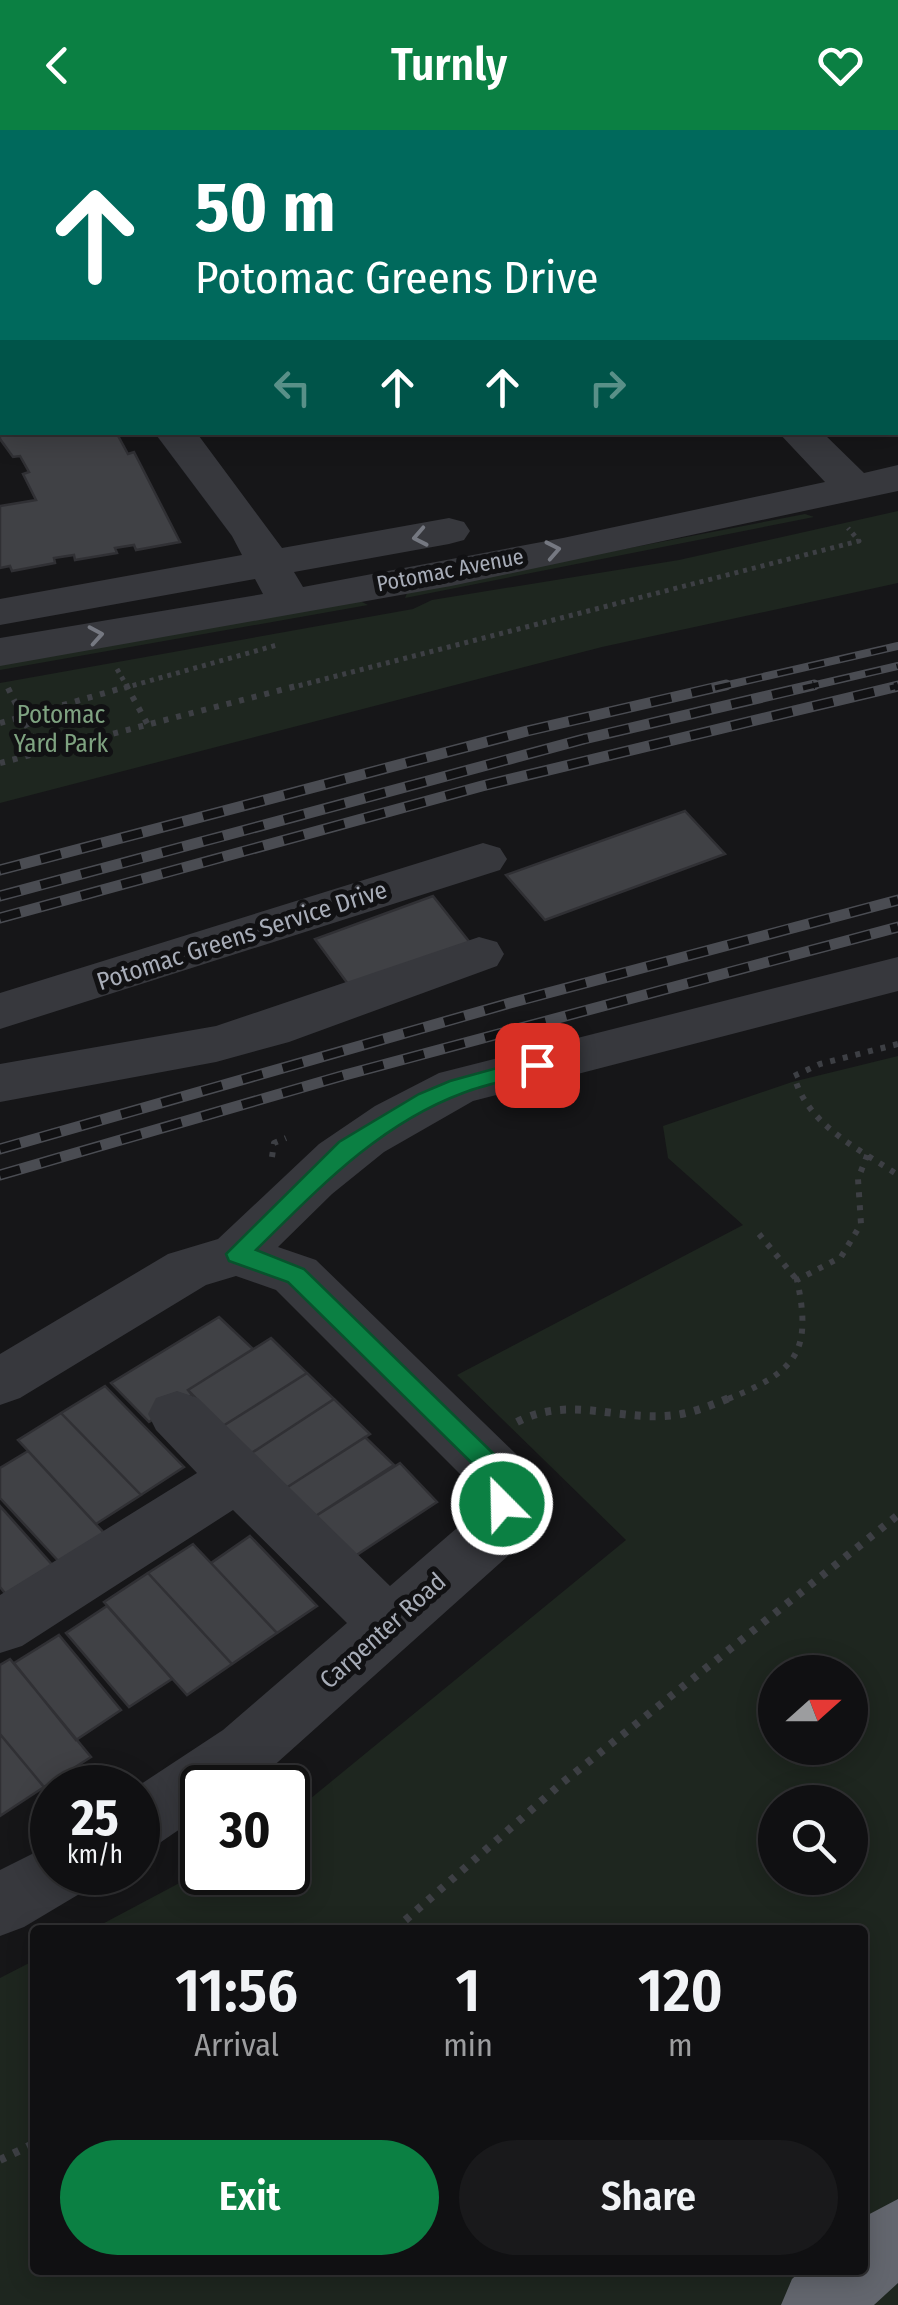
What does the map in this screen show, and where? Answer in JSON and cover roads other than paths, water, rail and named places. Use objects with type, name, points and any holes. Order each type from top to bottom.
[{"type":"highway","points":[[868,2261],[898,2234]]},
{"type":"highway","points":[[818,2305],[852,2275]]},
{"type":"street","points":[[176,435],[240,516],[283,603]]},
{"type":"street","points":[[598,503],[812,445],[898,440]]},
{"type":"street","points":[[812,445],[848,504]]},
{"type":"street","name":"Potomac Avenue","points":[[2,665],[283,603],[848,504],[898,478]]},
{"type":"street","name":"Potomac Avenue","points":[[0,612],[283,603],[483,525]]},
{"type":"street","name":"Potomac Greens Service Drive","points":[[0,1011],[484,859]]},
{"type":"street","points":[[0,1083],[216,1044],[479,954]]},
{"type":"street","points":[[0,1382],[188,1269],[237,1254],[347,1148],[426,1100],[458,1086],[898,974]]},
{"type":"street","name":"Carpenter Road","points":[[160,1806],[246,1750],[390,1626],[488,1537],[502,1504],[495,1471],[296,1276],[237,1254]]},
{"type":"street","points":[[177,1414],[390,1626]]},
{"type":"street","points":[[0,1628],[238,1477]]},
{"type":"street","points":[[0,1906],[30,1888]]},
{"type":"railway","points":[[715,688],[898,646]]},
{"type":"railway","points":[[803,688],[898,666]]},
{"type":"railway","points":[[0,870],[527,731],[726,685]]},
{"type":"railway","points":[[0,896],[584,739],[814,685]]},
{"type":"railway","points":[[0,918],[482,786],[898,686],[890,688]]},
{"type":"railway","points":[[0,1149],[510,1003],[898,900]]},
{"type":"railway","points":[[0,1175],[345,1075],[898,927]]},
{"type":"park label","name":"Potomac Yard Park","points":[[61,730]]}]
